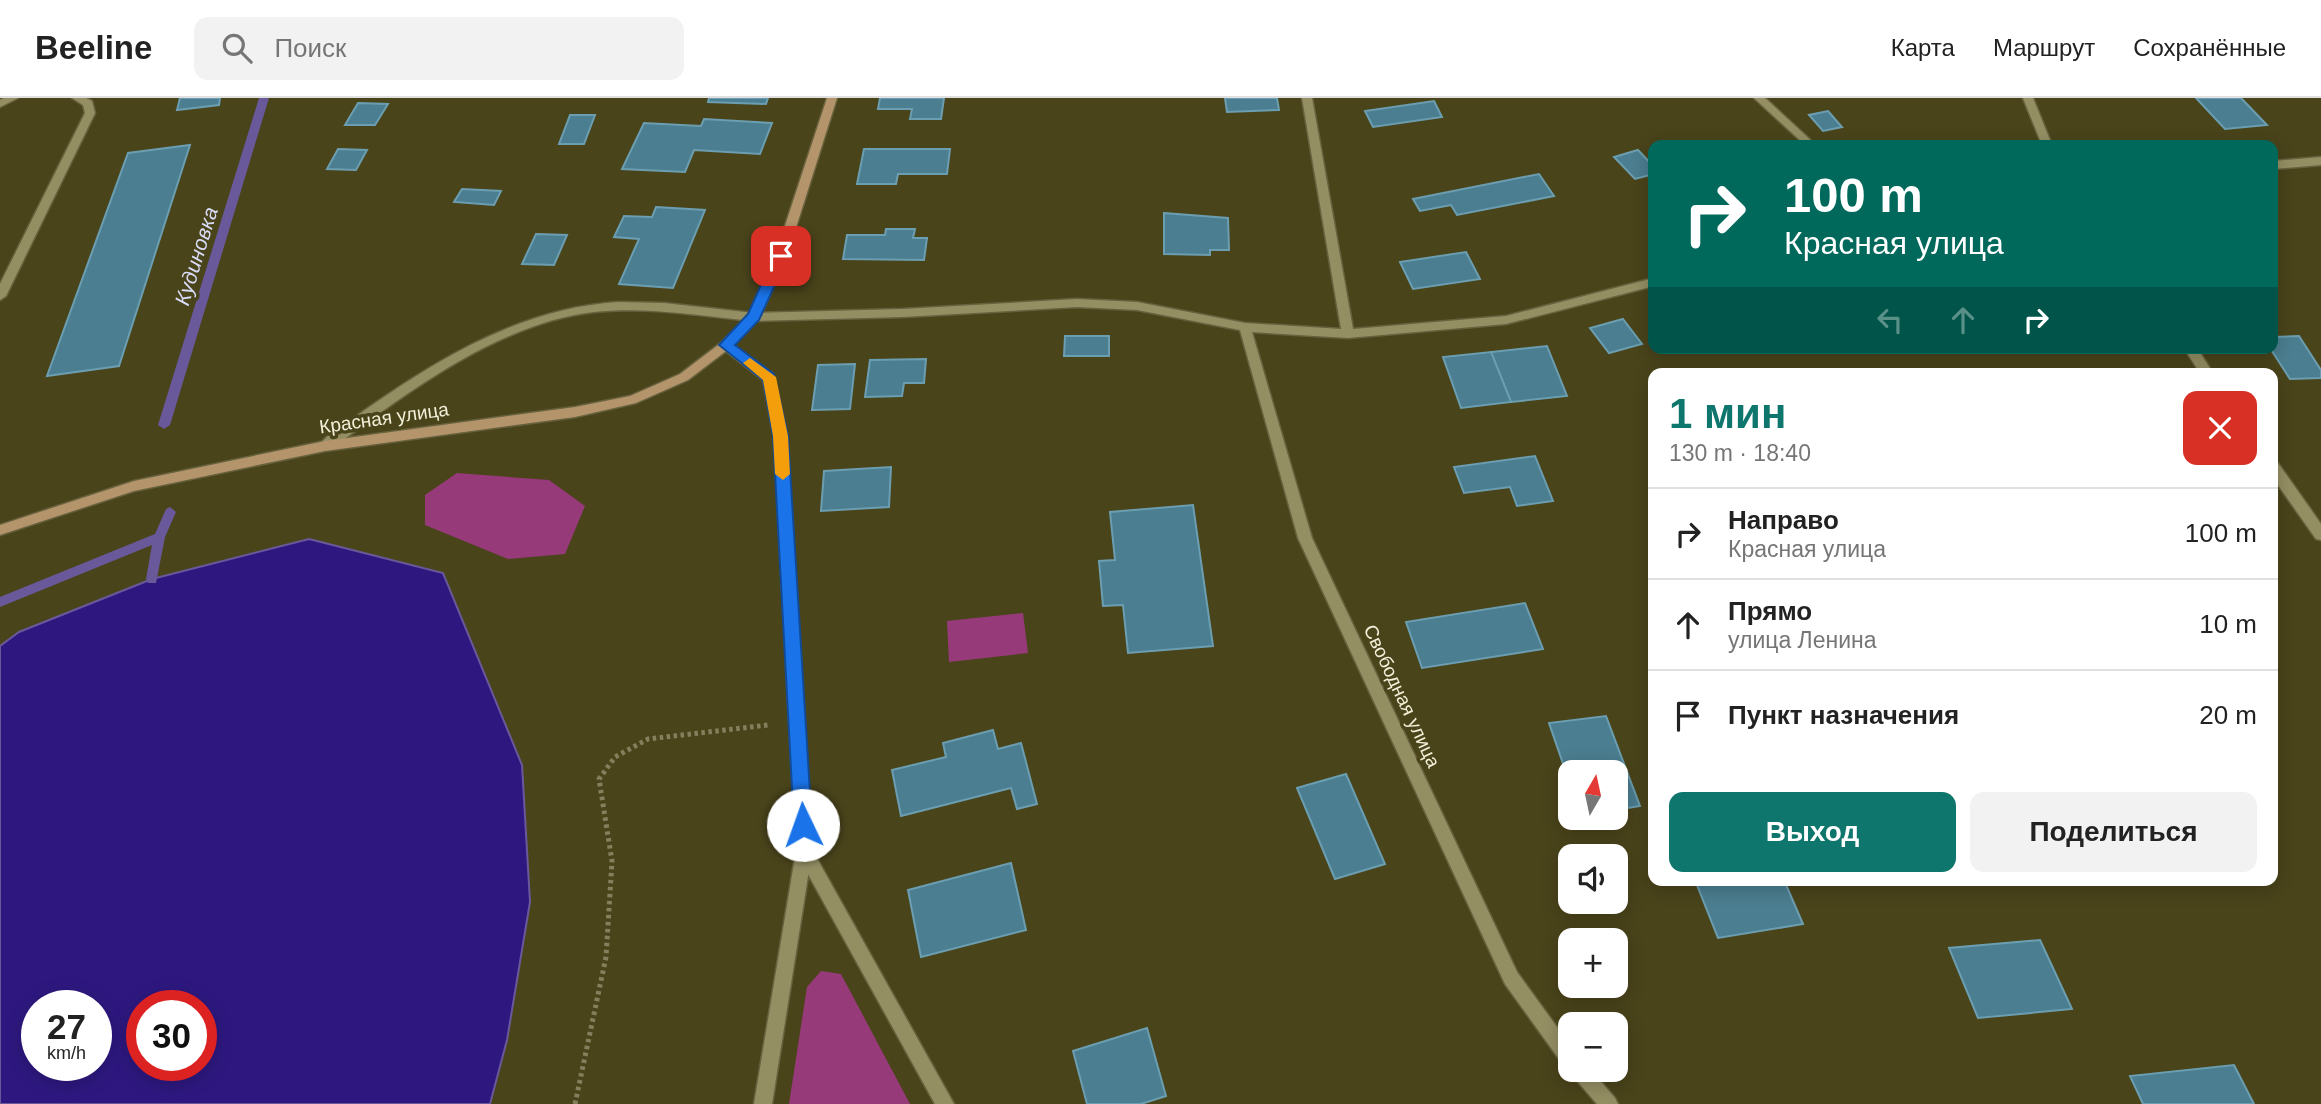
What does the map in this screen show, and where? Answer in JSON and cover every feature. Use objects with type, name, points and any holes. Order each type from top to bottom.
[{"type":"main road","points":[[754,317],[781,256],[832,98]]},
{"type":"main road","name":"Красная улица","points":[[0,530],[134,486],[325,446],[575,412],[632,400],[684,377],[726,345],[754,317]]},
{"type":"street","points":[[0,104],[13,98]]},
{"type":"street","points":[[0,296],[90,113],[88,103],[77,98]]},
{"type":"street","points":[[1307,98],[1348,334]]},
{"type":"street","points":[[1759,98],[1805,140]]},
{"type":"street","points":[[2028,98],[2045,140]]},
{"type":"street","points":[[2278,165],[2321,161]]},
{"type":"street","points":[[325,446],[369,413],[459,358],[535,321],[574,311],[654,306],[754,317],[903,313],[1077,303],[1137,306],[1245,327],[1348,334],[1506,320],[1648,284]]},
{"type":"street","name":"Свободная улица","points":[[1245,327],[1305,538],[1511,978],[1558,1043]]},
{"type":"street","points":[[726,345],[769,377],[780,436],[804,851],[763,1104]]},
{"type":"street","points":[[2278,474],[2321,535]]},
{"type":"street","points":[[804,851],[945,1104]]},
{"type":"street","points":[[1590,1082],[1609,1104]]},
{"type":"path","points":[[575,1104],[606,957],[611,861],[599,779],[615,757],[648,739],[797,722]]},
{"type":"shaded area","points":[[457,473],[549,480],[585,506],[565,554],[508,559],[425,525],[425,495]]},
{"type":"shaded area","points":[[309,539],[443,573],[522,765],[530,902],[507,1040],[490,1104],[0,1104],[0,646],[19,632],[152,579]]},
{"type":"shaded area","points":[[1023,613],[1028,653],[949,662],[947,621]]},
{"type":"shaded area","points":[[821,971],[841,974],[910,1104],[789,1104],[807,987]]},
{"type":"building","points":[[180,98],[220,98],[219,105],[177,110]]},
{"type":"building","points":[[709,98],[768,98],[766,104],[708,102]]},
{"type":"building","points":[[880,98],[944,98],[941,119],[910,119],[912,109],[878,109]]},
{"type":"building","points":[[1225,98],[1277,98],[1279,110],[1227,112]]},
{"type":"building","points":[[2196,98],[2241,98],[2267,125],[2225,129]]},
{"type":"building","points":[[1434,101],[1442,117],[1373,127],[1365,111]]},
{"type":"building","points":[[358,103],[388,104],[375,125],[345,125]]},
{"type":"building","points":[[1828,111],[1842,127],[1823,131],[1809,115]]},
{"type":"building","points":[[570,115],[595,115],[584,144],[559,144]]},
{"type":"building","points":[[704,119],[772,123],[760,154],[694,150],[685,172],[622,169],[644,123],[701,126]]},
{"type":"building","points":[[190,145],[119,366],[47,376],[128,153]]},
{"type":"building","points":[[338,149],[367,150],[356,170],[327,169]]},
{"type":"building","points":[[864,149],[950,149],[947,174],[898,174],[896,184],[857,184]]},
{"type":"building","points":[[1638,150],[1648,161],[1648,176],[1635,179],[1614,157]]},
{"type":"building","points":[[1539,174],[1554,196],[1457,215],[1451,205],[1420,211],[1413,199]]},
{"type":"building","points":[[462,189],[501,191],[494,205],[454,202]]},
{"type":"building","points":[[656,207],[705,210],[673,288],[619,284],[639,239],[614,237],[624,216],[652,217]]},
{"type":"building","points":[[1164,213],[1228,218],[1229,250],[1210,250],[1210,255],[1164,254]]},
{"type":"building","points":[[886,229],[915,229],[913,238],[927,238],[924,260],[843,259],[847,235],[885,235]]},
{"type":"building","points":[[536,234],[567,235],[554,265],[522,264]]},
{"type":"building","points":[[1466,252],[1480,279],[1413,289],[1400,262]]},
{"type":"building","points":[[1623,319],[1642,344],[1609,353],[1590,328]]},
{"type":"building","points":[[1065,336],[1109,336],[1109,356],[1064,356]]},
{"type":"building","points":[[2299,336],[2321,370],[2321,378],[2290,379],[2274,354],[2278,354],[2278,337]]},
{"type":"building","points":[[1547,346],[1567,396],[1511,402],[1491,352]]},
{"type":"building","points":[[1491,352],[1511,402],[1461,408],[1443,357]]},
{"type":"building","points":[[926,359],[924,383],[904,383],[902,396],[865,397],[870,360]]},
{"type":"building","points":[[855,364],[850,409],[812,410],[818,365]]},
{"type":"building","points":[[1535,456],[1553,501],[1517,506],[1510,487],[1464,493],[1454,467]]},
{"type":"building","points":[[891,467],[889,507],[821,511],[824,471]]},
{"type":"building","points":[[1193,505],[1213,646],[1128,653],[1123,605],[1103,606],[1099,561],[1115,560],[1110,512]]},
{"type":"building","points":[[1525,603],[1543,649],[1422,668],[1406,622]]},
{"type":"building","points":[[1606,716],[1623,760],[1562,760],[1549,723]]},
{"type":"building","points":[[993,730],[998,749],[1021,743],[1037,804],[1017,809],[1011,788],[901,816],[892,770],[946,757],[943,743]]},
{"type":"building","points":[[1346,774],[1385,864],[1335,879],[1297,788]]},
{"type":"building","points":[[1628,774],[1640,806],[1628,808]]},
{"type":"building","points":[[1011,863],[1026,930],[921,957],[908,890]]},
{"type":"building","points":[[1697,886],[1787,886],[1803,924],[1718,938]]},
{"type":"building","points":[[2040,940],[2072,1009],[1978,1018],[1949,948]]},
{"type":"building","points":[[1147,1028],[1166,1096],[1141,1104],[1087,1104],[1073,1051]]},
{"type":"building","points":[[2234,1065],[2254,1104],[2143,1104],[2130,1076]]},
{"type":"waterway","name":"Кудиновка","points":[[164,425],[264,98]]},
{"type":"waterway","name":"Кудиновка","points":[[159,537],[170,512]]},
{"type":"waterway","name":"Кудиновка","points":[[0,602],[159,537]]},
{"type":"waterway","points":[[152,579],[159,537]]},
{"type":"slow traffic","points":[[750,363],[769,377],[780,436],[783,474]]},
{"type":"route","points":[[781,256],[754,317],[726,345],[769,377],[780,436],[803,825]]}]
